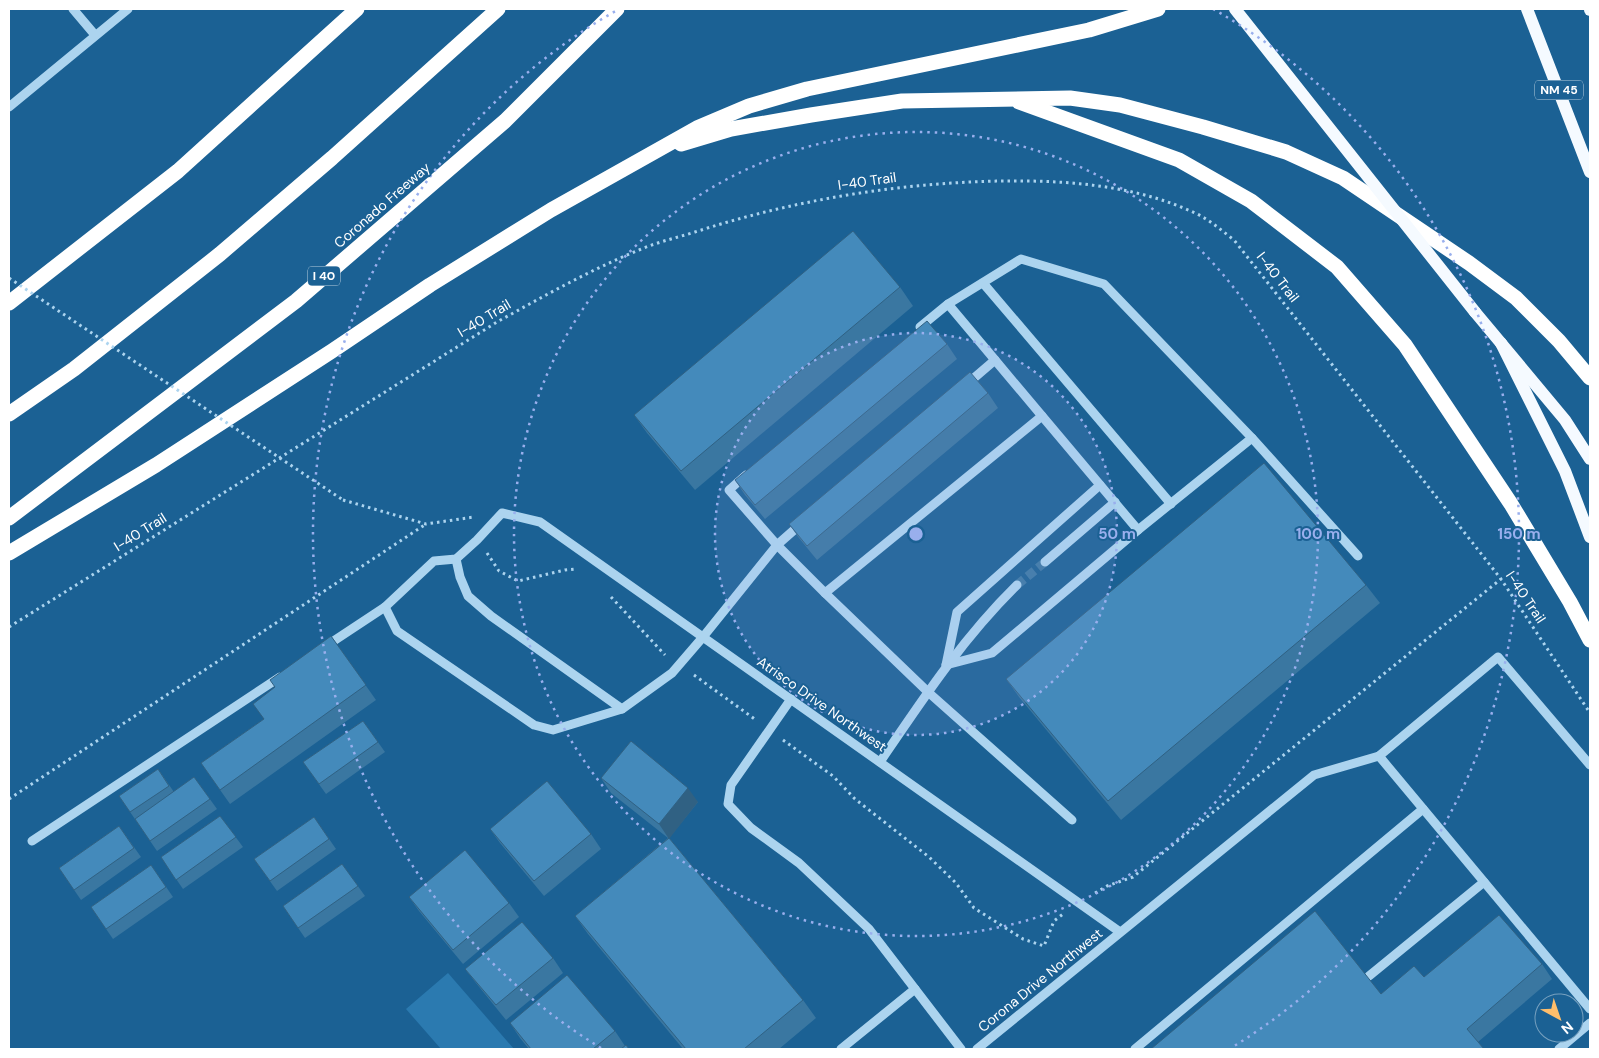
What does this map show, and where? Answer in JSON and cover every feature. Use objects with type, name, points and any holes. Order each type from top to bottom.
[{"type":"highway","points":[[9,303],[178,170],[357,9]]},
{"type":"highway","points":[[9,414],[74,369],[220,254],[332,158],[498,9]]},
{"type":"highway","name":"Coronado Freeway","points":[[9,518],[296,301],[505,121],[617,9]]},
{"type":"highway","points":[[9,553],[156,465],[438,280],[551,210],[697,128],[749,106],[799,91],[1089,30],[1158,9]]},
{"type":"highway","points":[[1011,98],[1179,160],[1251,201],[1337,267],[1406,345],[1511,504],[1570,602],[1590,640]]},
{"type":"highway","points":[[654,153],[730,129],[902,101],[1070,98],[1120,105],[1286,152],[1343,178],[1469,263],[1516,298],[1559,341],[1590,378]]},
{"type":"main road","points":[[1235,9],[1475,312],[1565,420],[1590,460]]},
{"type":"main road","name":"NM 45","points":[[1527,9],[1590,172]]},
{"type":"main road","points":[[1501,344],[1565,471],[1590,537]]},
{"type":"street","points":[[73,9],[95,35]]},
{"type":"street","points":[[9,107],[128,9]]},
{"type":"street","points":[[910,336],[948,304],[1021,259],[1104,284],[1252,438],[1358,556]]},
{"type":"street","points":[[982,282],[1171,504]]},
{"type":"street","points":[[948,304],[1138,530]]},
{"type":"street","points":[[957,392],[995,360]]},
{"type":"street","points":[[825,593],[1042,416]]},
{"type":"street","points":[[946,665],[992,653],[1138,530],[1252,438]]},
{"type":"street","points":[[752,470],[729,490],[777,545],[928,692],[1072,820]]},
{"type":"street","points":[[946,665],[957,612],[1100,485]]},
{"type":"street","points":[[1045,562],[1114,502]]},
{"type":"street","points":[[320,651],[385,607],[434,561],[456,559],[502,513]]},
{"type":"street","name":"Atrisco Drive Northwest","points":[[502,513],[540,522],[1120,932]]},
{"type":"street","points":[[385,607],[398,631],[534,725],[553,730],[622,709],[672,673],[704,637],[777,545],[807,519]]},
{"type":"street","points":[[456,559],[460,577],[468,596],[490,616],[622,709]]},
{"type":"street","points":[[880,762],[946,665],[995,607],[1017,585]]},
{"type":"street","points":[[1590,765],[1498,657],[1379,756],[1590,1009]]},
{"type":"street","points":[[32,840],[287,672]]},
{"type":"street","points":[[791,699],[731,785],[728,804],[751,828],[799,862],[869,929],[961,1049]]},
{"type":"street","name":"Corona Drive Northwest","points":[[978,1049],[1314,775],[1379,756]]},
{"type":"street","points":[[1135,1049],[1423,809]]},
{"type":"street","points":[[1369,976],[1484,882]]},
{"type":"street","points":[[841,1049],[915,989]]},
{"type":"street","points":[[1558,1049],[1590,1023]]},
{"type":"path","name":"I-40 Trail","points":[[9,627],[497,322],[554,291],[641,249],[721,223],[801,203],[895,188],[960,182],[1056,181],[1095,185],[1173,204],[1214,224],[1234,240],[1500,579],[1590,713]]},
{"type":"path","points":[[9,278],[343,500],[426,524],[502,513]]},
{"type":"path","points":[[9,799],[426,524]]},
{"type":"path","points":[[1079,903],[1107,886],[1133,877],[1500,579]]},
{"type":"shaded area","points":[[448,973],[514,1049],[441,1049],[406,1009]]},
{"type":"building","points":[[853,231],[900,287],[681,471],[634,415]]},
{"type":"building","points":[[927,321],[947,344],[755,505],[735,480]]},
{"type":"building","points":[[970,372],[988,393],[807,546],[789,524]]},
{"type":"building","points":[[1264,463],[1366,585],[1108,801],[1006,679]]},
{"type":"building","points":[[331,636],[366,685],[220,790],[201,763],[264,719],[253,704],[275,687],[270,680]]},
{"type":"building","points":[[363,721],[378,742],[319,784],[303,762]]},
{"type":"building","points":[[631,741],[688,788],[659,824],[601,778]]},
{"type":"building","points":[[158,769],[169,786],[130,812],[119,796]]},
{"type":"building","points":[[194,777],[210,799],[150,841],[135,819]]},
{"type":"building","points":[[547,781],[591,834],[534,881],[490,829]]},
{"type":"building","points":[[220,816],[236,837],[176,880],[161,857]]},
{"type":"building","points":[[314,817],[329,839],[270,881],[254,859]]},
{"type":"building","points":[[119,826],[134,848],[74,890],[59,868]]},
{"type":"building","points":[[669,838],[803,1000],[744,1049],[686,1049],[575,916]]},
{"type":"building","points":[[465,850],[509,903],[453,950],[409,897]]},
{"type":"building","points":[[342,864],[358,886],[298,928],[283,906]]},
{"type":"building","points":[[151,865],[166,887],[106,929],[91,907]]},
{"type":"building","points":[[1315,911],[1381,994],[1414,966],[1424,977],[1499,915],[1542,964],[1467,1029],[1484,1049],[1151,1049]]},
{"type":"building","points":[[522,922],[553,958],[496,1005],[465,969]]},
{"type":"building","points":[[567,975],[615,1031],[593,1049],[531,1049],[510,1023]]},
{"type":"building","points":[[626,1045],[629,1049],[621,1049]]},
{"type":"tunnel","points":[[1017,585],[1045,562]]}]
